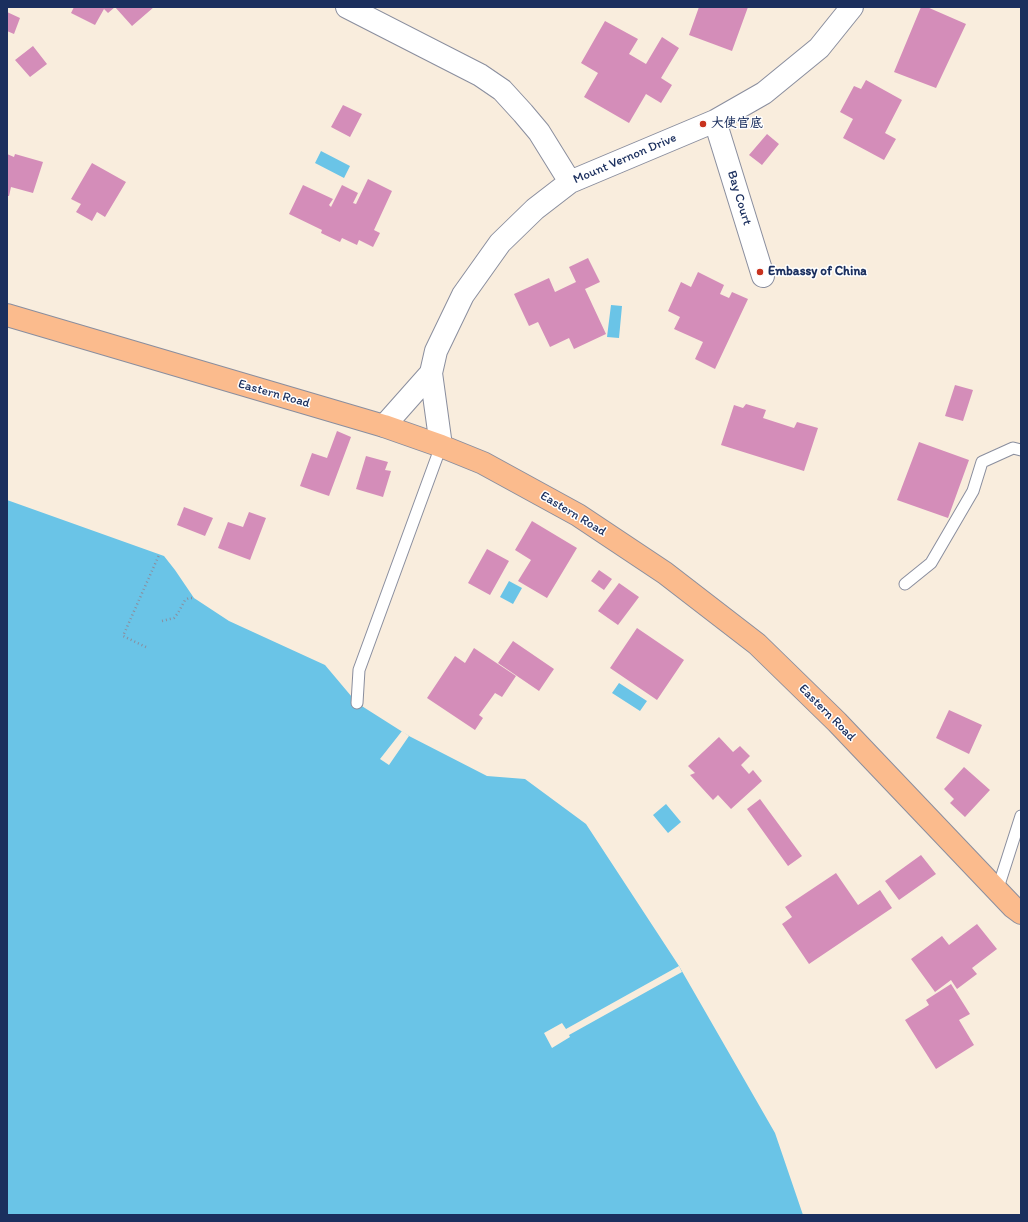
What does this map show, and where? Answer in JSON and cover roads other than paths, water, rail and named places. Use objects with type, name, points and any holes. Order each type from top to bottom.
[{"type":"highway","name":"Eastern Road","points":[[7,315],[384,426],[441,446],[483,463],[578,515],[665,573],[757,644],[837,722],[997,891],[1021,913]]},
{"type":"street","points":[[347,7],[480,75],[502,90],[539,132],[570,182]]},
{"type":"street","name":"Mount Vernon Drive","points":[[431,373],[436,350],[463,295],[500,243],[535,209],[570,182],[715,121],[764,93],[819,48],[852,7]]},
{"type":"street","name":"Bay Court","points":[[715,121],[763,276]]},
{"type":"street","points":[[384,426],[431,373]]},
{"type":"street","points":[[431,373],[441,446]]},
{"type":"lane","points":[[357,703],[359,670],[441,446]]},
{"type":"lane","points":[[905,584],[931,563],[973,491],[982,462],[1013,448],[1021,450]]},
{"type":"lane","points":[[997,891],[1021,816]]},
{"type":"water","points":[[321,151],[350,166],[344,178],[315,163]]},
{"type":"water","points":[[611,305],[622,306],[619,338],[607,337]]},
{"type":"water","points":[[7,500],[164,556],[194,598],[229,621],[325,665],[357,703],[409,736],[487,776],[525,779],[586,824],[679,966],[775,1133],[803,1215],[7,1215]]},
{"type":"water","points":[[509,581],[522,588],[513,604],[500,597]]},
{"type":"water","points":[[619,683],[647,701],[640,711],[612,693]]},
{"type":"water","points":[[666,804],[681,822],[668,833],[653,815]]},
{"type":"place","name":"大使官底","points":[[703,124]]},
{"type":"place","name":"Embassy of China","points":[[760,272]]}]
